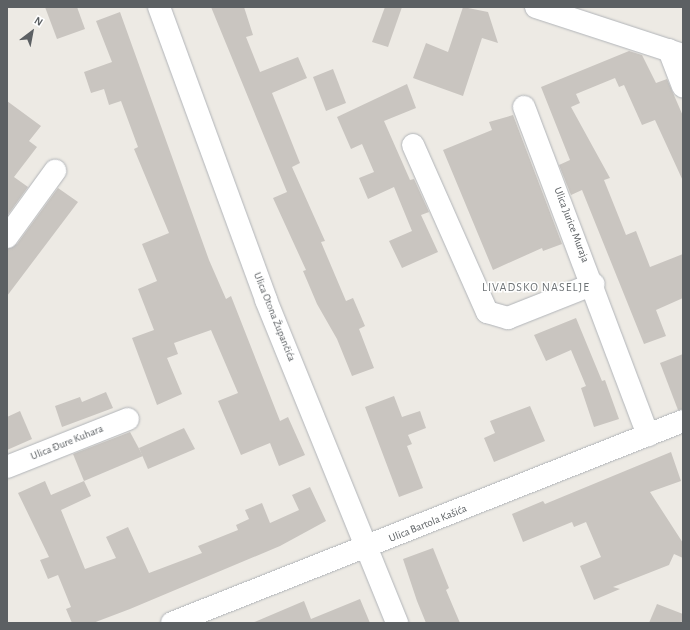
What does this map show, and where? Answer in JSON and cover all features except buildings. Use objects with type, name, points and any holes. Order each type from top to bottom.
[{"type":"street","name":"Ulica Otona Župančića","points":[[159,7],[266,300],[368,548],[397,623]]},
{"type":"street","points":[[536,7],[676,52],[683,86]]},
{"type":"street","name":"Ulica Jurice Muraja","points":[[524,107],[594,284],[648,435]]},
{"type":"street","points":[[413,145],[487,312],[508,318],[594,284]]},
{"type":"street","points":[[7,237],[56,171]]},
{"type":"street","name":"Ulica Đure Kuhara","points":[[7,468],[128,419]]},
{"type":"street","name":"Ulica Bartola Kašića","points":[[172,623],[368,548],[683,421]]},
{"type":"district","name":"LIVADSKO NASELJE","points":[[536,288]]}]
